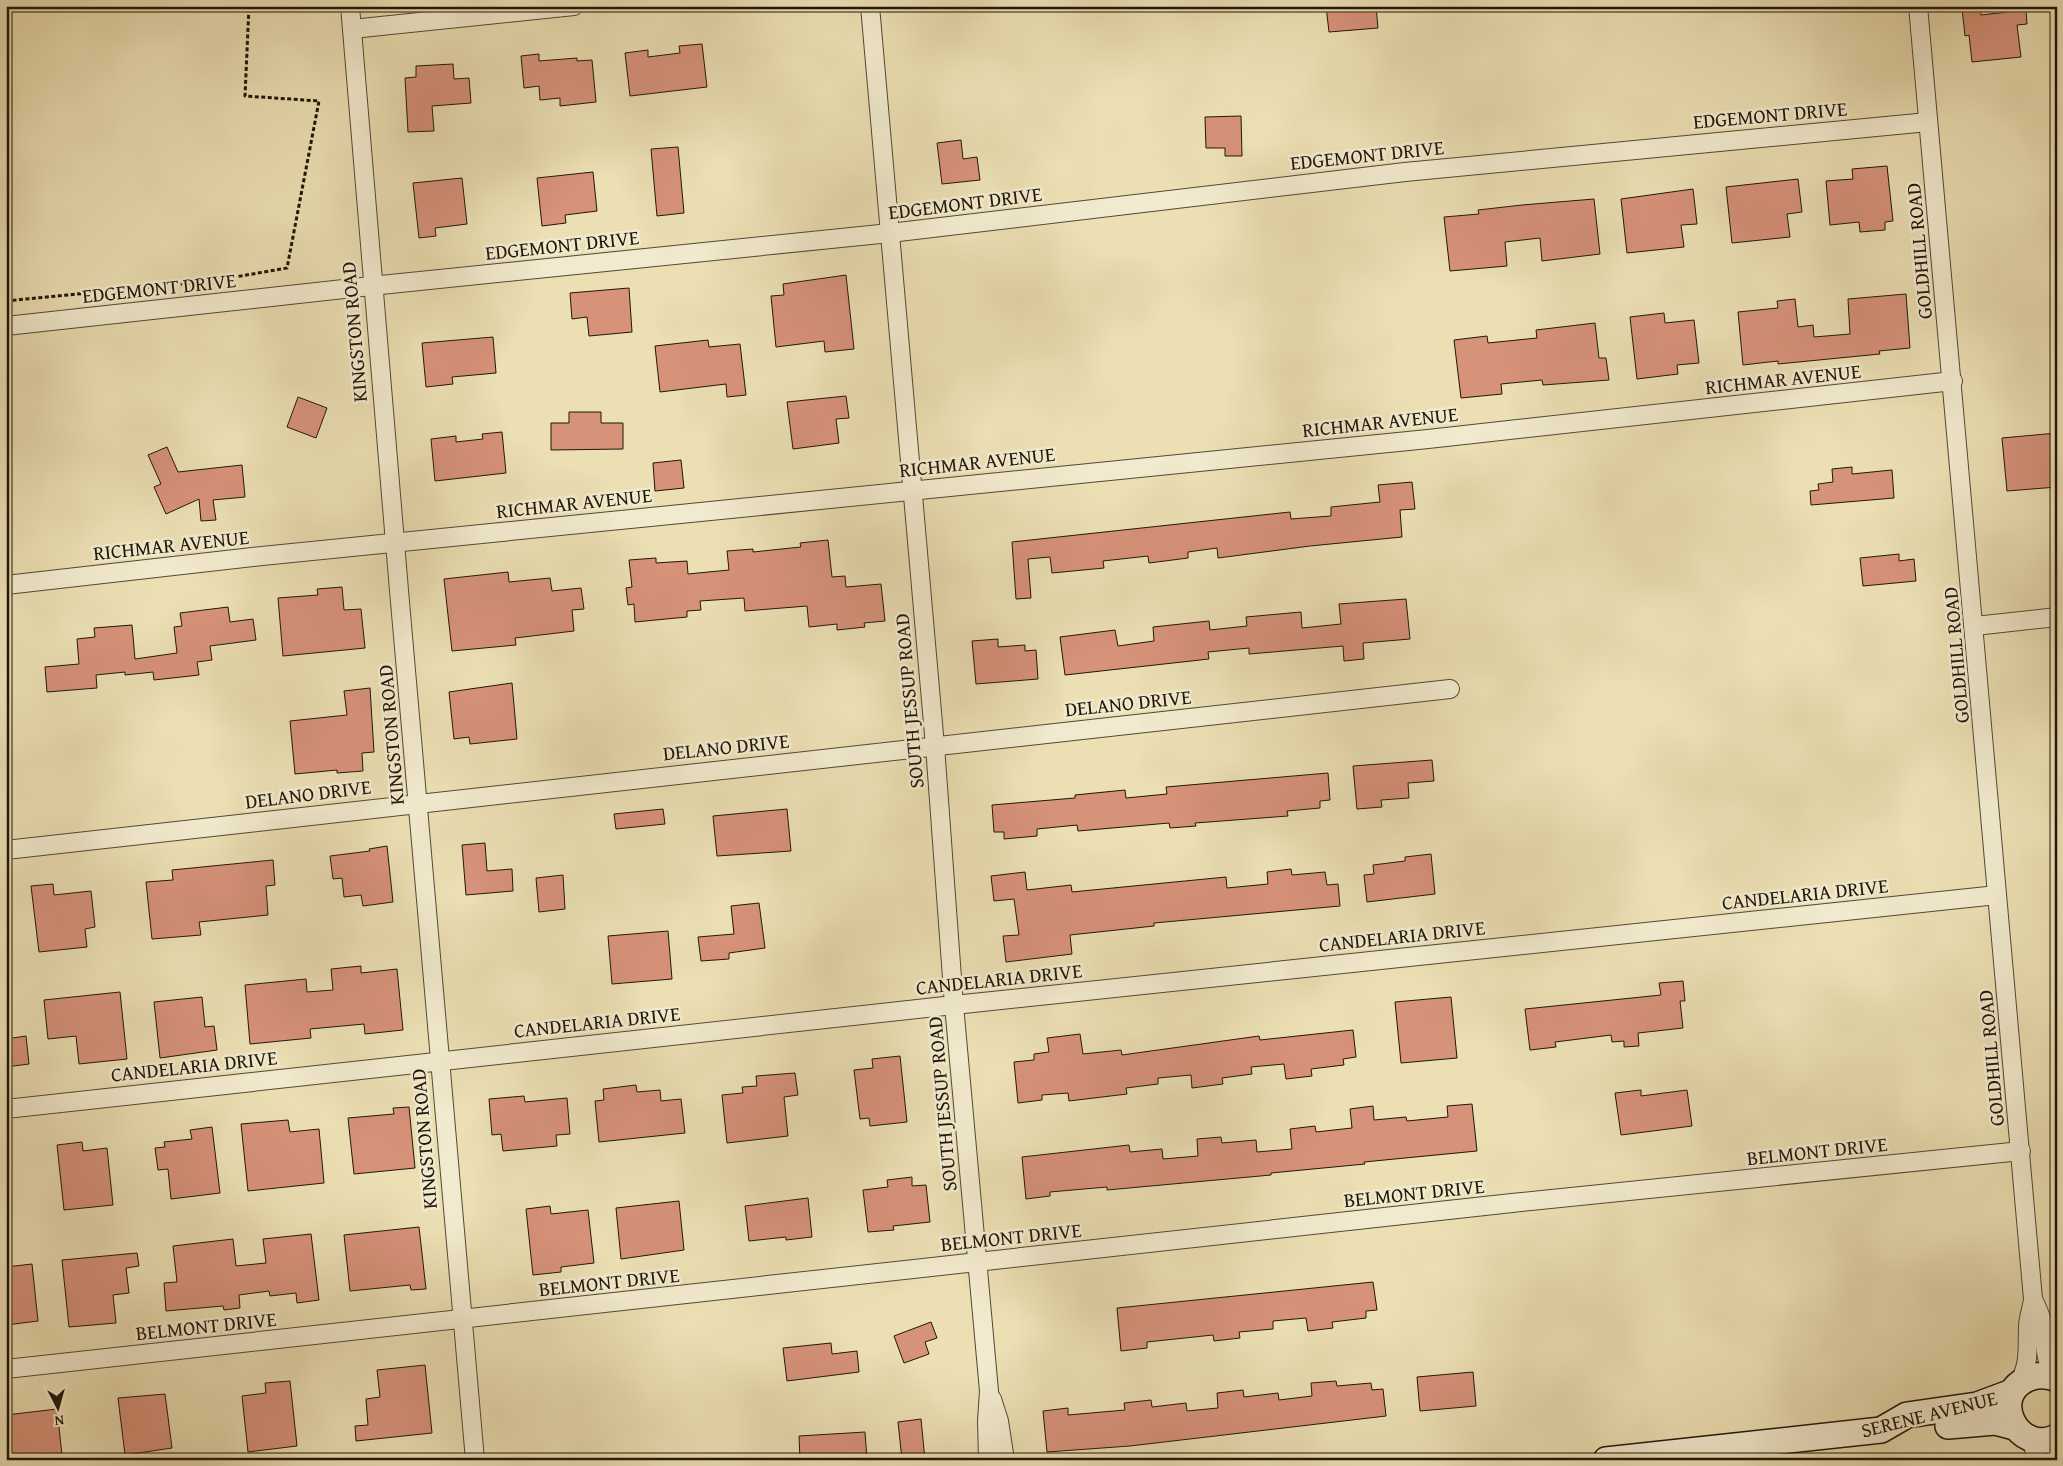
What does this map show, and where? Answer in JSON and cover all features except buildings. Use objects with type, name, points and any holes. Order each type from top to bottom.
[{"type":"street","name":"KINGSTON ROAD","points":[[350,6],[372,286],[419,803],[438,1060],[475,1460]]},
{"type":"street","points":[[352,29],[574,6]]},
{"type":"street","name":"SOUTH JESSUP ROAD","points":[[870,6],[911,490],[935,746],[954,1005],[977,1263],[990,1391],[999,1420],[1005,1460]]},
{"type":"street","name":"GOLDHILL ROAD","points":[[1918,6],[1975,626],[2033,1300],[2028,1325],[2028,1361],[2026,1372],[2016,1388]]},
{"type":"street","name":"EDGEMONT DRIVE","points":[[6,326],[372,286],[890,234],[1405,172],[1928,122]]},
{"type":"street","name":"RICHMAR AVENUE","points":[[6,585],[911,490],[1438,438],[1953,381]]},
{"type":"street","points":[[1975,626],[2057,618]]},
{"type":"street","name":"DELANO DRIVE","points":[[6,850],[1450,690]]},
{"type":"street","name":"CANDELARIA DRIVE","points":[[6,1109],[438,1060],[1998,895]]},
{"type":"street","name":"BELMONT DRIVE","points":[[6,1369],[1512,1203],[2021,1151]]},
{"type":"street","name":"GOLDHILL ROAD","points":[[2033,1300],[2043,1323],[2047,1360],[2051,1371],[2057,1379]]},
{"type":"street","name":"SERENE AVENUE","points":[[1606,1460],[1881,1430],[1907,1415],[1977,1405],[2016,1388],[2034,1376],[2044,1375],[2057,1379]]},
{"type":"street","points":[[2016,1388],[2009,1412],[2020,1432],[2033,1445],[2037,1460]]},
{"type":"street","name":"SOUTH JESSUP ROAD","points":[[988,1460],[987,1421],[990,1391]]},
{"type":"street","points":[[1881,1430],[1909,1430],[1978,1422],[1995,1422],[2043,1441],[2057,1437]]},
{"type":"street","points":[[2055,1460],[2057,1443]]},
{"type":"path","points":[[6,301],[212,281],[287,268],[319,101],[244,96],[249,6]]}]
